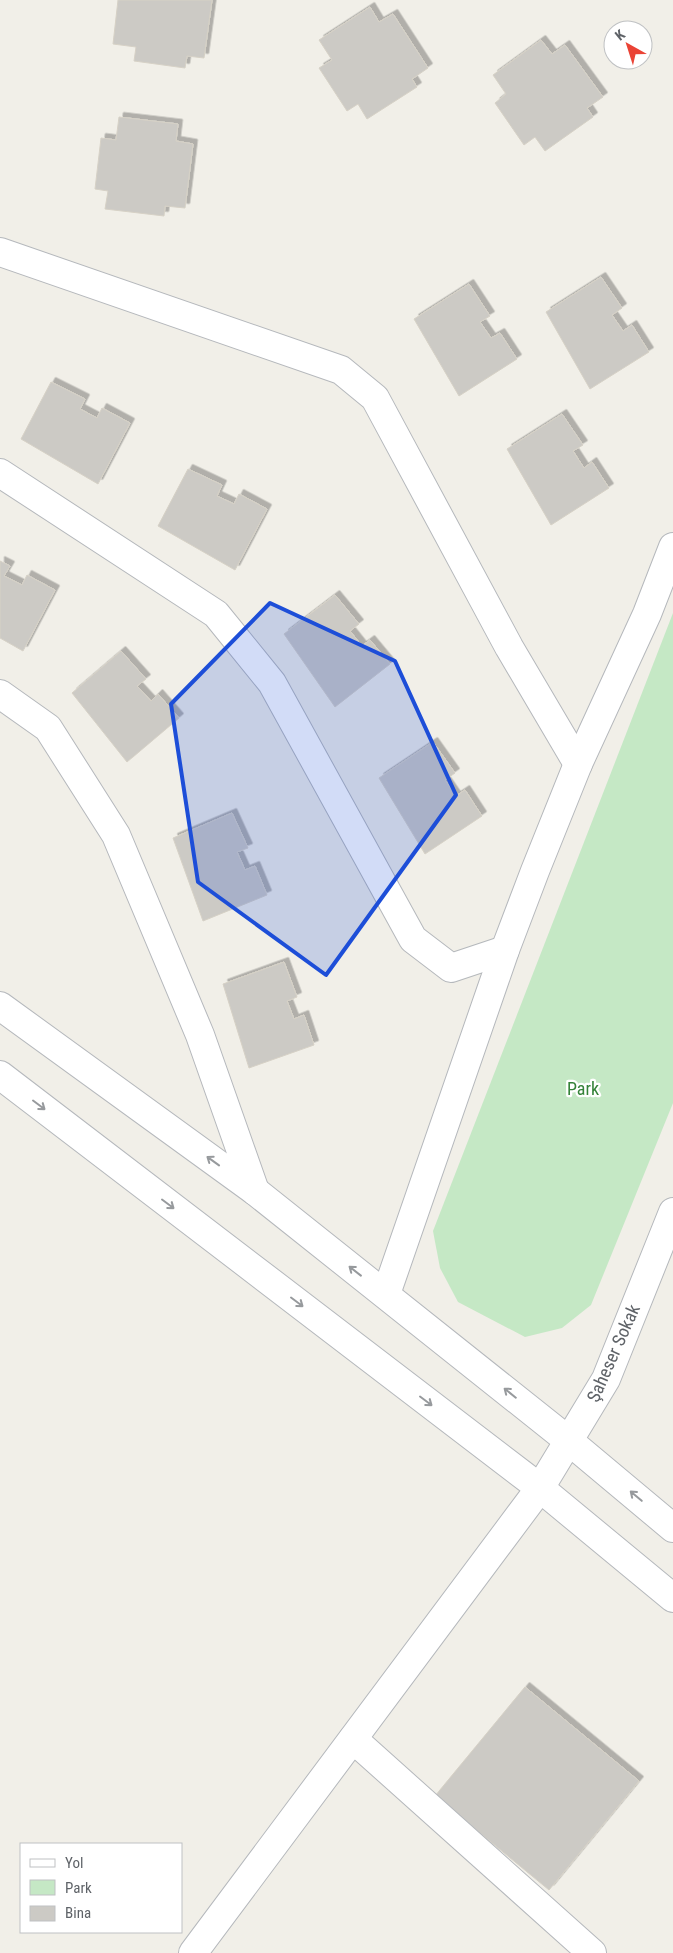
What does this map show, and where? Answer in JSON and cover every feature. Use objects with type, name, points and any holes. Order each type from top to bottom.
[{"type":"street","points":[[0,252],[341,370],[375,398],[509,648],[578,764]]},
{"type":"street","points":[[0,473],[216,614],[272,683],[413,939],[451,968],[505,950]]},
{"type":"street","points":[[386,1294],[505,950],[578,764],[647,614],[673,547]]},
{"type":"street","points":[[0,694],[48,728],[116,835],[200,1035],[255,1191]]},
{"type":"street","points":[[0,1006],[255,1191],[569,1441],[673,1528]]},
{"type":"street","points":[[0,1075],[540,1488],[673,1598]]},
{"type":"street","name":"Şaheser Sokak","points":[[193,1953],[540,1488],[606,1379],[673,1212]]},
{"type":"street","points":[[353,1739],[592,1953]]},
{"type":"highlighted area","points":[[270,603],[395,661],[456,795],[326,975],[198,882],[171,704]]},
{"type":"green space","name":"Park","points":[[673,613],[673,1103],[591,1305],[562,1328],[525,1337],[458,1302],[440,1268],[433,1231]]},
{"type":"building","points":[[118,0],[212,0],[204,58],[187,56],[185,68],[134,61],[136,47],[113,44]]},
{"type":"building","points":[[370,7],[379,22],[393,14],[428,68],[412,79],[417,87],[367,119],[358,104],[347,111],[319,68],[332,60],[319,40]]},
{"type":"building","points":[[541,40],[552,54],[565,45],[603,97],[587,108],[593,117],[545,151],[535,137],[524,145],[495,103],[506,94],[493,75]]},
{"type":"building","points":[[119,117],[178,124],[176,141],[193,144],[185,208],[165,206],[164,216],[105,209],[108,191],[95,189],[101,138],[116,140]]},
{"type":"building","points":[[601,277],[622,308],[612,315],[623,331],[632,325],[649,352],[590,389],[546,312]]},
{"type":"building","points":[[469,284],[490,316],[480,322],[491,338],[500,333],[517,359],[459,396],[414,319]]},
{"type":"building","points":[[51,382],[85,399],[80,409],[97,418],[102,408],[130,423],[98,484],[21,439]]},
{"type":"building","points":[[562,414],[583,445],[573,451],[584,468],[592,462],[609,488],[551,525],[507,449]]},
{"type":"building","points":[[188,469],[222,485],[217,496],[234,504],[239,494],[267,509],[235,570],[158,526]]},
{"type":"building","points":[[0,561],[10,566],[4,576],[22,585],[27,575],[55,590],[23,651],[0,638]]},
{"type":"building","points":[[335,595],[359,624],[350,631],[362,646],[370,640],[390,664],[335,707],[284,634]]},
{"type":"building","points":[[121,651],[146,679],[137,686],[151,701],[158,694],[179,718],[127,762],[72,693]]},
{"type":"building","points":[[433,742],[455,773],[445,780],[456,796],[465,790],[482,816],[425,854],[379,778]]},
{"type":"building","points":[[232,813],[248,848],[237,852],[245,870],[255,866],[267,895],[203,921],[173,838]]},
{"type":"building","points":[[284,962],[297,997],[287,1001],[294,1019],[304,1015],[314,1045],[249,1068],[223,984]]},
{"type":"building","points":[[525,1687],[639,1781],[549,1890],[435,1796]]}]
